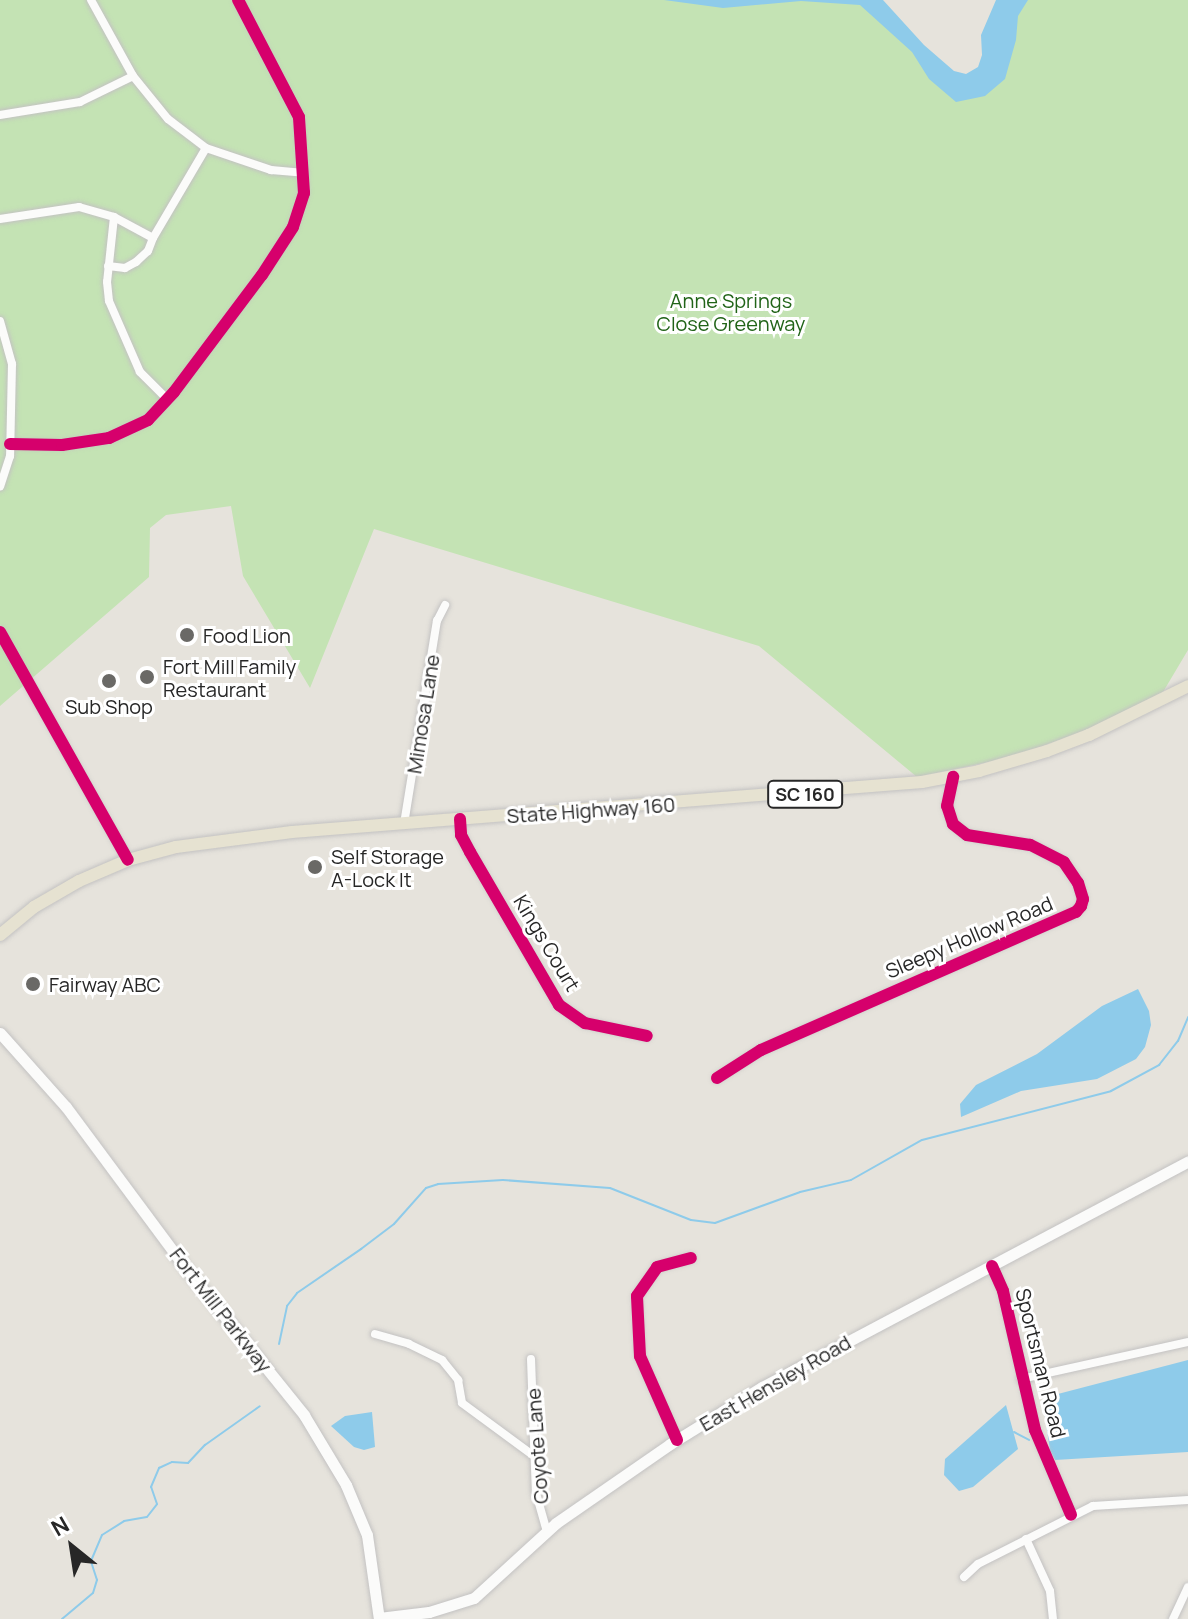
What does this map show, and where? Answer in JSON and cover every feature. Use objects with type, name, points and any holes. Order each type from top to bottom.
[{"type":"main road","name":"State Highway 160","points":[[0,935],[56,893],[128,860],[226,838],[862,790],[953,777],[1008,763],[1089,735],[1188,686]]},
{"type":"main road","name":"Fort Mill Parkway","points":[[0,1033],[66,1107],[188,1271],[304,1415],[346,1485],[367,1535],[379,1618]]},
{"type":"main road","name":"East Hensley Road","points":[[379,1618],[429,1612],[474,1598],[547,1532],[677,1440],[762,1387],[1187,1165]]},
{"type":"street","points":[[91,0],[133,76],[168,119],[206,148],[271,170],[304,173]]},
{"type":"street","points":[[10,444],[62,445],[109,438],[148,420],[262,275],[293,227],[304,193],[299,117],[238,0]]},
{"type":"street","points":[[0,115],[80,102],[133,76]]},
{"type":"street","points":[[108,266],[125,268],[148,251],[206,148]]},
{"type":"street","points":[[0,219],[79,207],[114,217],[153,238]]},
{"type":"street","points":[[114,217],[108,266],[109,301],[126,346],[140,372],[167,399]]},
{"type":"street","points":[[0,321],[12,364],[10,444],[0,486]]},
{"type":"street","name":"Mimosa Lane","points":[[404,824],[437,622],[445,605]]},
{"type":"street","points":[[0,632],[128,860]]},
{"type":"street","name":"Sleepy Hollow Road","points":[[717,1078],[761,1050],[1050,924],[1076,912],[1081,906],[1083,899],[1078,883],[1064,862],[1030,845],[967,835],[953,824],[947,806],[953,777]]},
{"type":"street","name":"Kings Court","points":[[460,819],[461,835],[470,852],[559,1005],[585,1023],[647,1036]]},
{"type":"street","points":[[677,1440],[640,1356],[637,1296],[657,1267],[691,1258]]},
{"type":"street","name":"Sportsman Road","points":[[992,1266],[1003,1291],[1021,1379],[1045,1460],[1071,1515]]},
{"type":"street","points":[[375,1334],[409,1344],[442,1360],[458,1380],[462,1403],[534,1456]]},
{"type":"street","points":[[1021,1379],[1188,1342]]},
{"type":"street","name":"Coyote Lane","points":[[531,1359],[536,1493],[547,1532]]},
{"type":"street","points":[[964,1577],[978,1564],[1071,1515],[1114,1503],[1188,1500]]},
{"type":"street","points":[[1026,1539],[1050,1591],[1053,1619]]},
{"type":"street","points":[[1173,1619],[1188,1587]]},
{"type":"green space","name":"Anne Springs Close Greenway","points":[[0,0],[870,0],[926,66],[981,81],[1009,0],[1188,0],[1188,650],[1163,692],[1086,731],[1007,758],[917,777],[759,646],[374,529],[310,688],[243,576],[231,506],[166,515],[150,528],[149,577],[0,706]]},
{"type":"water","points":[[664,0],[883,0],[924,45],[954,71],[966,74],[978,67],[982,55],[981,35],[996,0],[1028,0],[1018,16],[1016,40],[1005,79],[985,96],[956,102],[929,79],[912,52],[860,5],[801,1],[723,8]]},
{"type":"water","points":[[1138,989],[1149,1011],[1151,1025],[1145,1047],[1136,1059],[1097,1079],[1021,1091],[961,1117],[960,1104],[976,1085],[1037,1054],[1102,1006]]},
{"type":"water","points":[[1188,1360],[1188,1452],[1055,1460],[1050,1450],[1043,1404],[1054,1395]]},
{"type":"water","points":[[1006,1405],[1018,1449],[973,1487],[959,1491],[944,1475],[945,1459]]},
{"type":"water","points":[[372,1412],[375,1447],[364,1450],[354,1447],[331,1426],[345,1416]]},
{"type":"waterway","points":[[279,1344],[287,1306],[297,1293],[394,1224],[426,1188],[438,1184],[503,1180],[610,1188],[691,1220],[715,1223],[800,1192],[851,1180],[922,1140],[1111,1091],[1159,1065],[1178,1041],[1188,1017]]},
{"type":"waterway","points":[[62,1619],[93,1593],[97,1580],[91,1561],[102,1535],[124,1521],[147,1517],[157,1504],[151,1487],[159,1468],[172,1462],[188,1463],[205,1445],[260,1406]]},
{"type":"waterway","points":[[1014,1432],[1029,1440]]},
{"type":"cycle path","points":[[10,444],[62,445],[109,438],[148,420],[174,392],[262,275],[293,227],[304,193],[299,117],[238,0]]},
{"type":"cycle path","points":[[0,632],[128,860]]},
{"type":"cycle path","points":[[717,1078],[761,1050],[1076,912],[1081,906],[1083,899],[1078,883],[1064,862],[1030,845],[967,835],[953,824],[947,806],[953,777]]},
{"type":"cycle path","points":[[460,819],[461,835],[470,852],[559,1005],[585,1023],[647,1036]]},
{"type":"cycle path","points":[[677,1440],[640,1356],[637,1296],[657,1267],[691,1258]]},
{"type":"cycle path","points":[[992,1266],[1003,1291],[1035,1430],[1071,1515]]},
{"type":"place","name":"Food Lion","points":[[187,635]]},
{"type":"place","name":"Fort Mill Family Restaurant","points":[[147,677]]},
{"type":"place","name":"Sub Shop","points":[[109,681]]},
{"type":"place","name":"Self Storage A-Lock It","points":[[315,867]]},
{"type":"place","name":"Fairway ABC","points":[[33,984]]}]
